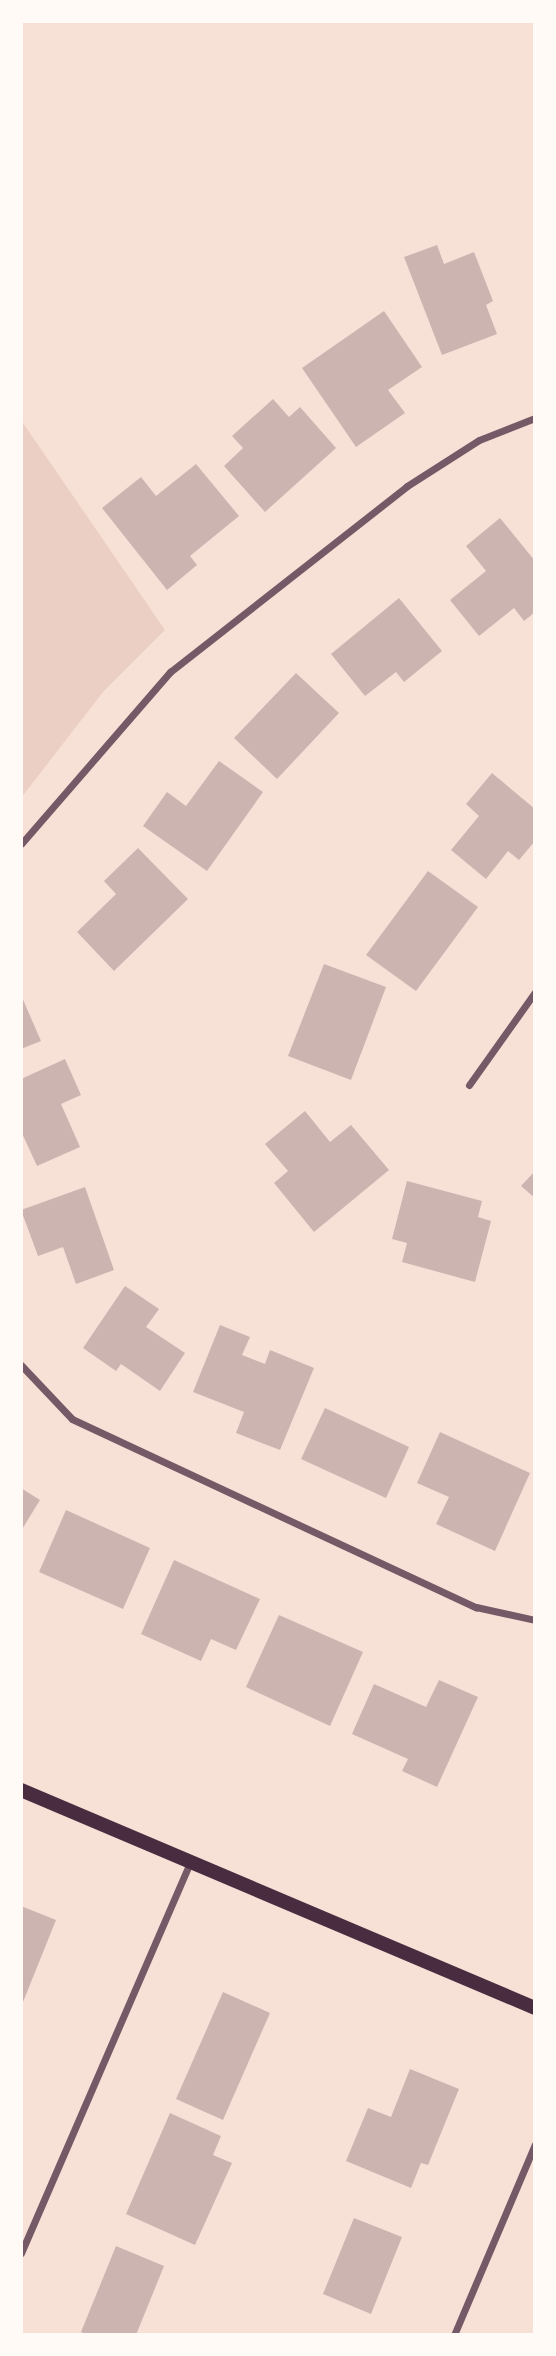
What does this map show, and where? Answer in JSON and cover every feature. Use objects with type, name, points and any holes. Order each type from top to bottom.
[{"type":"main road","points":[[21,1790],[535,2008]]},
{"type":"street","points":[[21,844],[170,672],[407,486],[479,440],[535,418]]},
{"type":"street","points":[[469,1085],[535,992]]},
{"type":"street","points":[[21,1365],[72,1419],[476,1607],[535,1620]]},
{"type":"street","points":[[21,2253],[190,1861]]},
{"type":"street","points":[[454,2335],[535,2144]]},
{"type":"shaded area","points":[[21,420],[165,630],[103,692],[21,798]]},
{"type":"building","points":[[437,245],[444,264],[474,252],[493,301],[486,305],[497,334],[442,355],[404,257]]},
{"type":"building","points":[[384,311],[422,367],[388,390],[405,413],[356,447],[302,368]]},
{"type":"building","points":[[273,399],[289,417],[300,407],[336,448],[265,512],[224,466],[243,448],[232,436]]},
{"type":"building","points":[[196,464],[239,516],[190,556],[197,565],[167,590],[102,508],[141,477],[156,496]]},
{"type":"building","points":[[500,518],[535,561],[535,612],[524,621],[514,608],[479,636],[450,600],[486,571],[466,546]]},
{"type":"building","points":[[399,598],[442,651],[404,682],[396,672],[365,696],[331,654]]},
{"type":"building","points":[[296,673],[339,713],[277,779],[234,738]]},
{"type":"building","points":[[219,761],[263,792],[207,871],[143,826],[167,792],[186,806]]},
{"type":"building","points":[[492,773],[535,809],[535,841],[519,860],[508,851],[486,879],[451,850],[479,816],[466,804]]},
{"type":"building","points":[[138,848],[188,899],[114,971],[77,932],[116,894],[104,881]]},
{"type":"building","points":[[428,871],[478,907],[416,991],[366,955]]},
{"type":"building","points":[[324,964],[386,987],[351,1080],[288,1056]]},
{"type":"building","points":[[21,995],[41,1041],[21,1049]]},
{"type":"building","points":[[65,1059],[81,1095],[61,1104],[80,1147],[37,1166],[21,1131],[21,1079]]},
{"type":"building","points":[[305,1111],[330,1142],[351,1125],[389,1170],[314,1232],[274,1183],[288,1171],[265,1144]]},
{"type":"building","points":[[535,1171],[535,1198],[521,1186]]},
{"type":"building","points":[[407,1181],[482,1201],[478,1217],[491,1221],[475,1282],[402,1262],[407,1243],[392,1239]]},
{"type":"building","points":[[85,1187],[114,1270],[76,1284],[63,1247],[38,1256],[21,1210]]},
{"type":"building","points":[[125,1286],[159,1309],[146,1327],[185,1353],[160,1391],[121,1364],[116,1371],[83,1348]]},
{"type":"building","points":[[220,1325],[250,1337],[242,1355],[265,1364],[270,1350],[314,1368],[280,1450],[236,1433],[244,1412],[193,1392]]},
{"type":"building","points":[[325,1408],[409,1447],[386,1498],[301,1459]]},
{"type":"building","points":[[440,1432],[530,1473],[495,1551],[436,1524],[449,1497],[417,1483]]},
{"type":"building","points":[[21,1488],[40,1500],[21,1531]]},
{"type":"building","points":[[66,1510],[150,1548],[123,1609],[39,1572]]},
{"type":"building","points":[[174,1560],[260,1599],[236,1650],[211,1639],[201,1661],[141,1634]]},
{"type":"building","points":[[279,1615],[363,1652],[330,1726],[246,1687]]},
{"type":"building","points":[[439,1680],[478,1697],[437,1787],[402,1771],[408,1759],[352,1734],[374,1684],[426,1707]]},
{"type":"building","points":[[21,1906],[56,1920],[21,2007]]},
{"type":"building","points":[[223,1992],[270,2013],[223,2120],[176,2099]]},
{"type":"building","points":[[410,2069],[459,2089],[428,2165],[421,2163],[411,2188],[346,2161],[368,2108],[391,2117]]},
{"type":"building","points":[[170,2113],[221,2136],[213,2155],[232,2163],[195,2245],[126,2214]]},
{"type":"building","points":[[354,2218],[402,2237],[371,2314],[323,2294]]},
{"type":"building","points":[[116,2246],[164,2266],[136,2335],[88,2335],[81,2332]]}]
